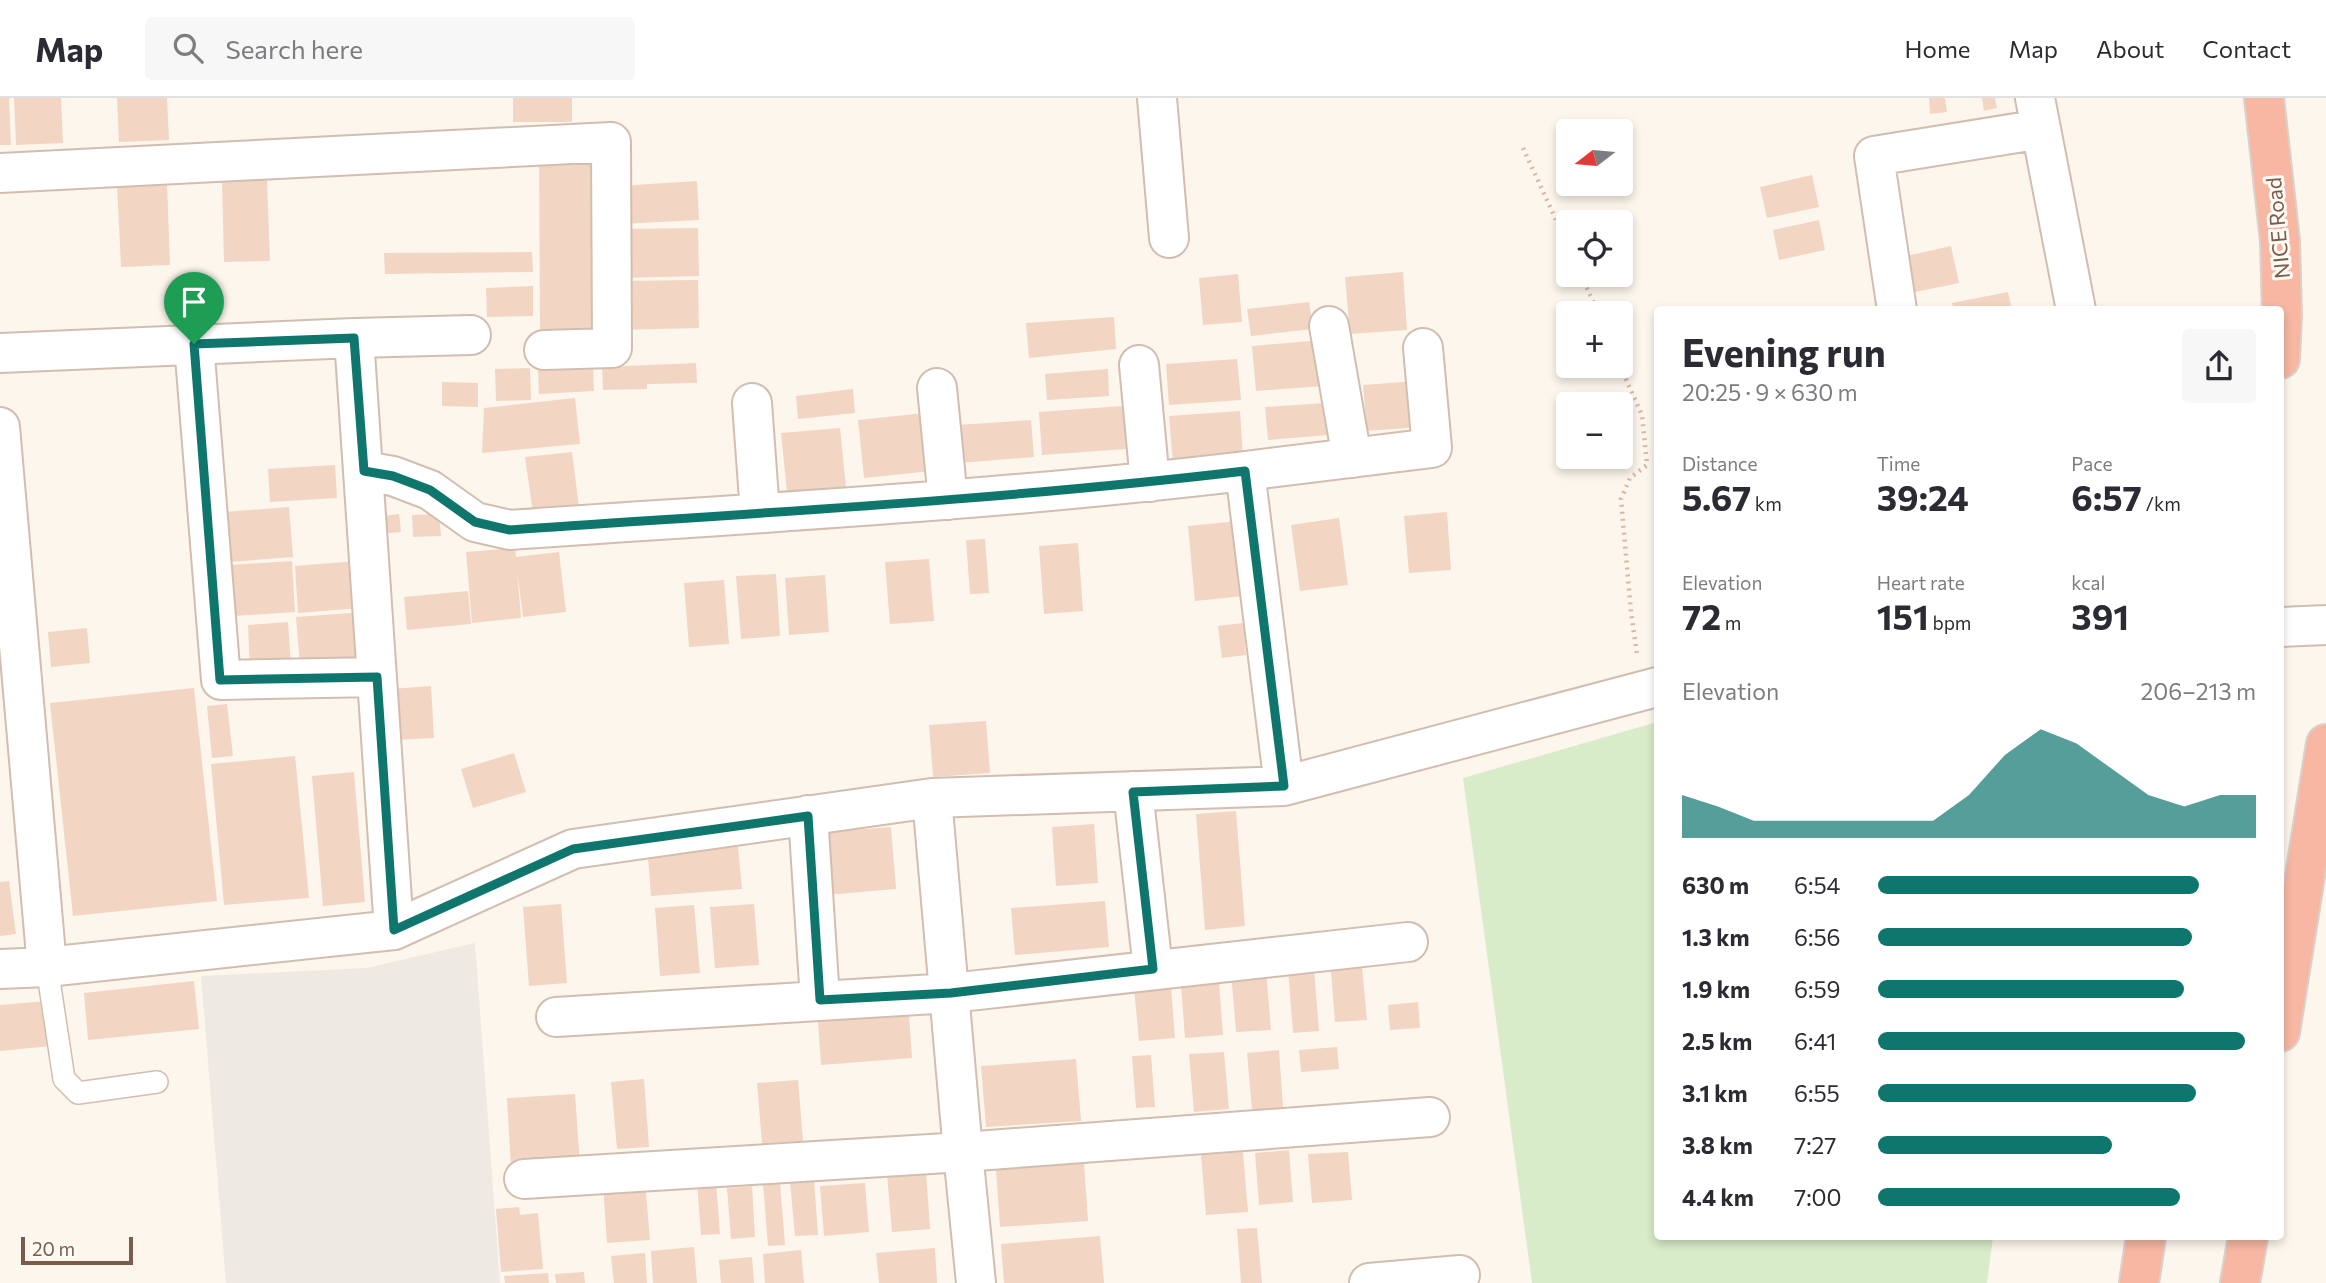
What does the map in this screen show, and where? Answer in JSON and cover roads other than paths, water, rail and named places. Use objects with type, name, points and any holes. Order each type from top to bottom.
[{"type":"highway","name":"NICE Road","points":[[2264,98],[2280,241],[2282,306]]},
{"type":"highway","points":[[2284,1007],[2326,744]]},
{"type":"highway","points":[[2139,1283],[2146,1240]]},
{"type":"highway","points":[[2241,1283],[2248,1240]]},
{"type":"street","points":[[1157,98],[1170,238]]},
{"type":"street","points":[[1896,306],[1874,156],[2038,113],[2075,306]]},
{"type":"street","points":[[0,173],[611,142],[612,348],[544,350]]},
{"type":"street","points":[[1329,326],[1352,458]]},
{"type":"street","points":[[0,353],[471,335]]},
{"type":"street","points":[[354,338],[394,930]]},
{"type":"street","points":[[194,344],[220,680],[377,677]]},
{"type":"street","points":[[364,471],[393,476],[430,490],[475,522],[510,530],[948,500],[1245,471],[1432,448],[1423,348]]},
{"type":"street","points":[[1139,365],[1150,482]]},
{"type":"street","points":[[937,388],[948,500]]},
{"type":"street","points":[[752,403],[760,513]]},
{"type":"street","points":[[0,427],[47,967]]},
{"type":"street","points":[[1245,471],[1284,786]]},
{"type":"street","points":[[2284,627],[2326,625]]},
{"type":"street","points":[[0,970],[394,930],[573,849],[932,798],[1284,786],[1650,688]]},
{"type":"street","points":[[1133,792],[1153,969]]},
{"type":"street","points":[[932,798],[976,1283]]},
{"type":"street","points":[[808,816],[820,1000]]},
{"type":"street","points":[[556,1017],[951,993],[1408,942]]},
{"type":"street","points":[[524,1179],[963,1152],[1430,1117]]},
{"type":"street","points":[[1369,1283],[1460,1275]]},
{"type":"lane","points":[[47,967],[64,1079],[78,1093],[157,1082]]}]
